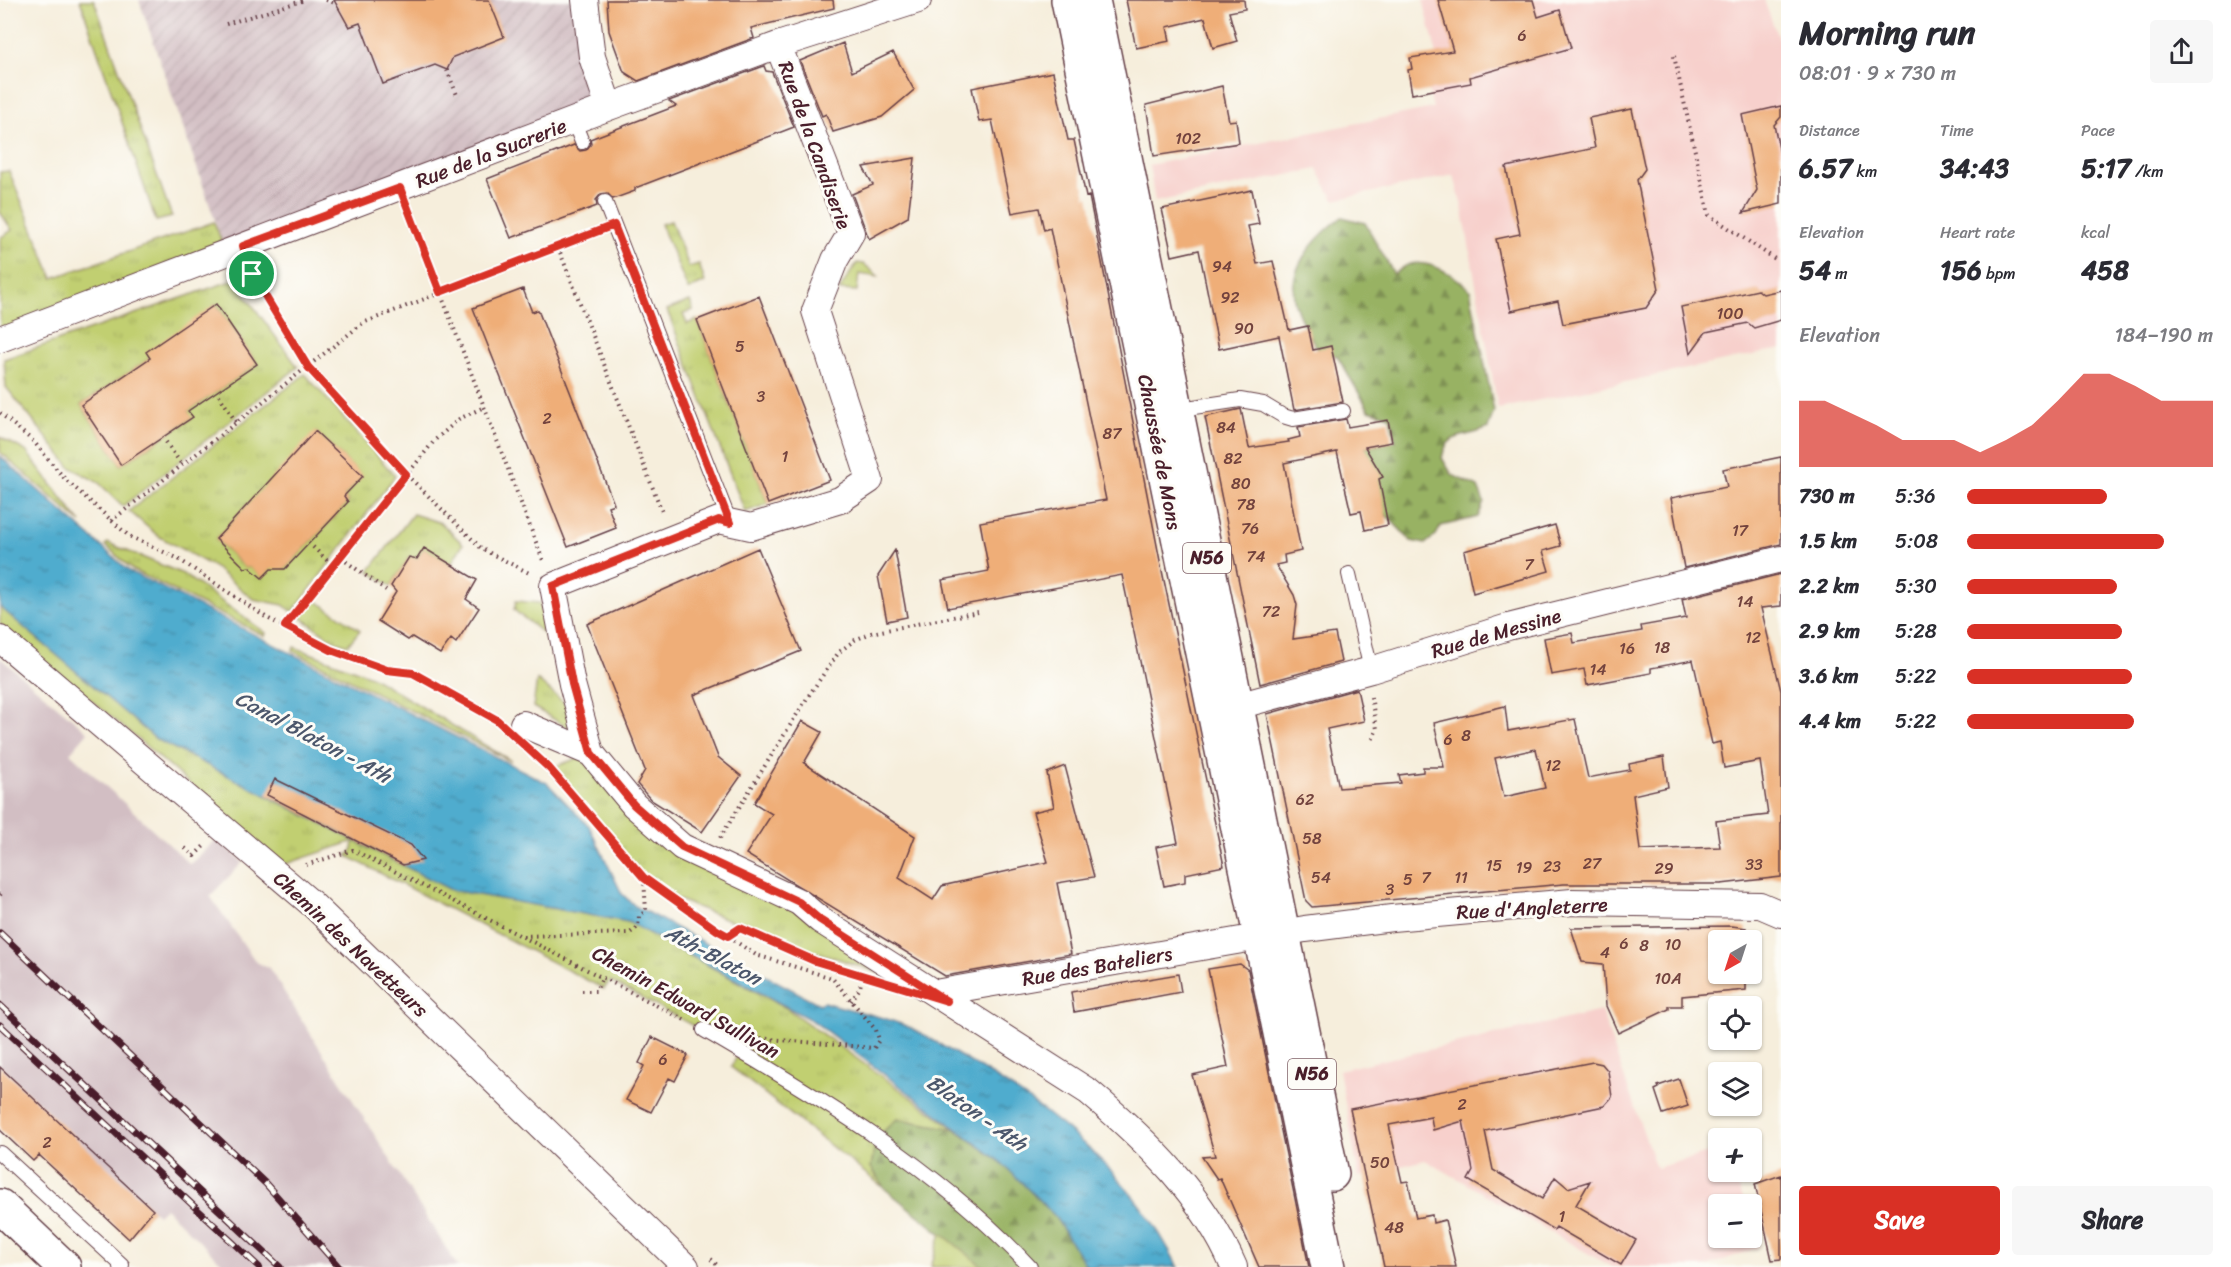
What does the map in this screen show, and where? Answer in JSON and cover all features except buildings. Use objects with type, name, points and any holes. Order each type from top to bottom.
[{"type":"main road","name":"Chaussée de Mons","points":[[1068,0],[1163,412],[1226,710],[1271,936],[1328,1267]]},
{"type":"main road","name":"Chaussée de Mons","points":[[1093,0],[1163,412]]},
{"type":"main road","name":"Chaussée de Mons","points":[[1271,936],[1351,1267]]},
{"type":"main road","points":[[0,1206],[64,1267]]},
{"type":"street","points":[[585,0],[592,57],[609,107]]},
{"type":"street","name":"Rue de la Sucrerie","points":[[0,339],[400,188],[578,132],[609,107],[778,45],[918,0]]},
{"type":"street","name":"Rue de la Candiserie","points":[[730,523],[751,527],[840,500],[870,480],[815,311],[835,260],[851,233],[778,45]]},
{"type":"street","points":[[730,523],[719,520],[553,586],[572,684],[591,753],[634,805],[682,847],[799,902],[820,920],[1080,1086],[1129,1126],[1194,1196],[1218,1233],[1234,1267]]},
{"type":"street","name":"Rue de Messine","points":[[1226,710],[1368,671],[1508,627],[1781,559]]},
{"type":"street","name":"Chemin des Navetteurs","points":[[0,639],[312,904],[686,1267]]},
{"type":"street","points":[[514,726],[591,753]]},
{"type":"street","name":"Rue d'Angleterre","points":[[1271,936],[1392,918],[1572,902],[1760,906],[1781,914]]},
{"type":"street","name":"Rue des Bateliers","points":[[941,997],[1271,936]]},
{"type":"lane","points":[[605,202],[730,523]]},
{"type":"lane","points":[[1163,412],[1240,400],[1263,404],[1282,416],[1293,419],[1343,411]]},
{"type":"lane","points":[[1350,574],[1368,671]]},
{"type":"lane","points":[[704,1029],[719,1032]]},
{"type":"lane","name":"Chemin Edward Sullivan","points":[[704,1029],[818,1100],[911,1164],[1001,1236],[1030,1267]]},
{"type":"lane","points":[[0,1153],[122,1265],[120,1267]]},
{"type":"path","points":[[226,24],[304,0]]},
{"type":"path","points":[[326,0],[335,3]]},
{"type":"path","points":[[1674,56],[1709,215],[1778,261]]},
{"type":"path","points":[[447,70],[457,95]]},
{"type":"path","points":[[400,188],[553,586]]},
{"type":"path","points":[[111,521],[363,323],[614,225]]},
{"type":"path","points":[[243,246],[252,274],[308,367],[406,474],[482,549],[553,586]]},
{"type":"path","points":[[558,247],[672,539]]},
{"type":"path","points":[[219,395],[236,422]]},
{"type":"path","points":[[285,626],[435,440],[459,419],[484,407]]},
{"type":"path","points":[[0,413],[34,442],[65,479],[129,536],[177,558],[267,618],[331,650],[387,670],[413,673],[497,720],[514,726]]},
{"type":"path","points":[[166,442],[182,465]]},
{"type":"path","points":[[313,547],[334,567]]},
{"type":"path","points":[[341,558],[386,590]]},
{"type":"path","points":[[707,859],[809,695],[839,652],[855,640],[871,633],[978,612]]},
{"type":"path","points":[[1368,671],[1377,729],[1371,743]]},
{"type":"path","points":[[534,755],[549,768],[644,878],[761,957],[832,978],[876,1030],[879,1040],[874,1048],[748,1036]]},
{"type":"path","name":"Chemin Edward Sullivan","points":[[299,867],[353,849],[704,1029]]},
{"type":"path","points":[[521,936],[630,933],[638,927],[639,916],[646,911],[644,878]]},
{"type":"path","points":[[728,936],[740,928],[815,961],[874,978]]},
{"type":"path","points":[[851,1001],[860,988],[863,976]]},
{"type":"path","points":[[582,991],[596,991],[602,977]]},
{"type":"shaded area","points":[[139,0],[585,0],[609,107],[226,252]]},
{"type":"shaded area","points":[[1423,0],[1764,0],[1781,46],[1781,349],[1498,409],[1463,211],[1454,175],[1334,200],[1317,169],[1155,202],[1149,165],[1433,108],[1423,67],[1439,63]]},
{"type":"shaded area","points":[[0,658],[88,732],[70,753],[190,864],[217,839],[243,862],[210,896],[256,962],[269,968],[458,1267],[226,1267],[165,1208],[158,1215],[0,1066]]},
{"type":"shaded area","points":[[1601,1011],[1656,1168],[1708,1153],[1708,1182],[1737,1182],[1741,1194],[1708,1194],[1708,1248],[1756,1248],[1704,1267],[1612,1267],[1425,1160],[1359,1177],[1339,1070]]},
{"type":"green space","points":[[80,0],[94,0],[172,217],[156,221]]},
{"type":"green space","points":[[9,171],[53,278],[214,222],[226,252],[0,338],[0,238],[12,230],[0,212],[0,172]]},
{"type":"green space","points":[[1342,217],[1365,223],[1394,274],[1410,264],[1427,264],[1458,279],[1470,290],[1494,411],[1488,428],[1453,439],[1448,443],[1442,458],[1452,475],[1478,487],[1484,502],[1478,517],[1441,526],[1436,535],[1425,544],[1411,541],[1386,515],[1368,512],[1351,451],[1395,441],[1390,416],[1369,410],[1337,356],[1318,350],[1295,305],[1294,286],[1300,262],[1323,233]]},
{"type":"green space","points":[[671,221],[689,267],[699,264],[705,282],[688,290],[661,224]]},
{"type":"green space","points":[[857,263],[864,264],[879,277],[859,274],[857,291],[839,290]]},
{"type":"green space","points":[[234,280],[298,367],[123,506],[99,483],[70,467],[6,387],[4,359]],"holes":[[[216,304],[257,364],[188,411],[192,418],[121,465],[81,405],[150,358]]]},
{"type":"green space","points":[[690,301],[693,310],[683,314],[687,324],[697,320],[768,504],[745,512],[667,310]]},
{"type":"green space","points":[[305,374],[395,476],[293,612],[283,605],[253,599],[214,567],[158,536],[129,511]],"holes":[[[316,432],[362,476],[344,496],[348,502],[285,569],[277,564],[262,577],[249,567],[245,568],[216,539]]]},
{"type":"green space","points":[[0,437],[26,451],[81,523],[0,452]]},
{"type":"green space","points":[[413,514],[441,523],[463,544],[451,564],[424,548],[417,559],[409,557],[391,586],[369,571]]},
{"type":"green space","points":[[108,543],[183,574],[266,633],[265,636],[133,570],[105,545]]},
{"type":"green space","points":[[314,599],[360,630],[348,645],[335,641],[299,616]]},
{"type":"green space","points":[[516,601],[540,603],[549,638],[514,610]]},
{"type":"green space","points":[[0,607],[156,739],[451,890],[628,922],[786,1008],[955,1129],[897,1119],[871,1167],[884,1188],[731,1067],[740,1051],[610,981],[604,989],[347,856],[353,849],[354,841],[283,865],[0,624]]},
{"type":"green space","points":[[294,647],[371,676],[511,761],[293,651]]},
{"type":"green space","points":[[537,680],[568,706],[574,731],[533,707]]},
{"type":"green space","points":[[591,753],[634,805],[799,902],[906,982],[827,955],[806,951],[662,893],[621,853],[549,769]]},
{"type":"green space","points":[[897,1119],[955,1129],[1002,1163],[1054,1215],[1087,1267],[983,1267],[884,1188],[871,1167],[876,1138]]},
{"type":"green space","points":[[941,1233],[983,1267],[931,1267]]},
{"type":"water","points":[[0,456],[129,571],[547,783],[589,826],[622,894],[635,906],[819,1004],[823,1002],[865,1013],[913,1029],[992,1075],[1024,1097],[1055,1120],[1112,1171],[1159,1232],[1178,1267],[1087,1267],[1054,1215],[1002,1163],[813,1021],[628,922],[451,890],[156,739],[0,607]]},
{"type":"railway","points":[[0,933],[266,1184],[339,1267]]},
{"type":"railway","points":[[0,1005],[280,1267]]},
{"type":"railway","points":[[0,1025],[259,1267]]},
{"type":"route","points":[[400,188],[440,292],[614,225],[730,523],[719,520],[553,586],[572,684],[591,753],[634,805],[682,847],[799,902],[820,920],[947,1001],[815,961],[740,928],[728,936],[717,930],[644,878],[549,768],[497,720],[413,673],[387,670],[331,650],[285,626],[308,601],[406,474],[308,367],[252,274],[243,246],[400,188]]},
{"type":"water label","name":"Canal Blaton - Ath","points":[[313,737]]},
{"type":"water label","name":"Ath-Blaton","points":[[713,955]]},
{"type":"water label","name":"Blaton - Ath","points":[[977,1113]]}]
